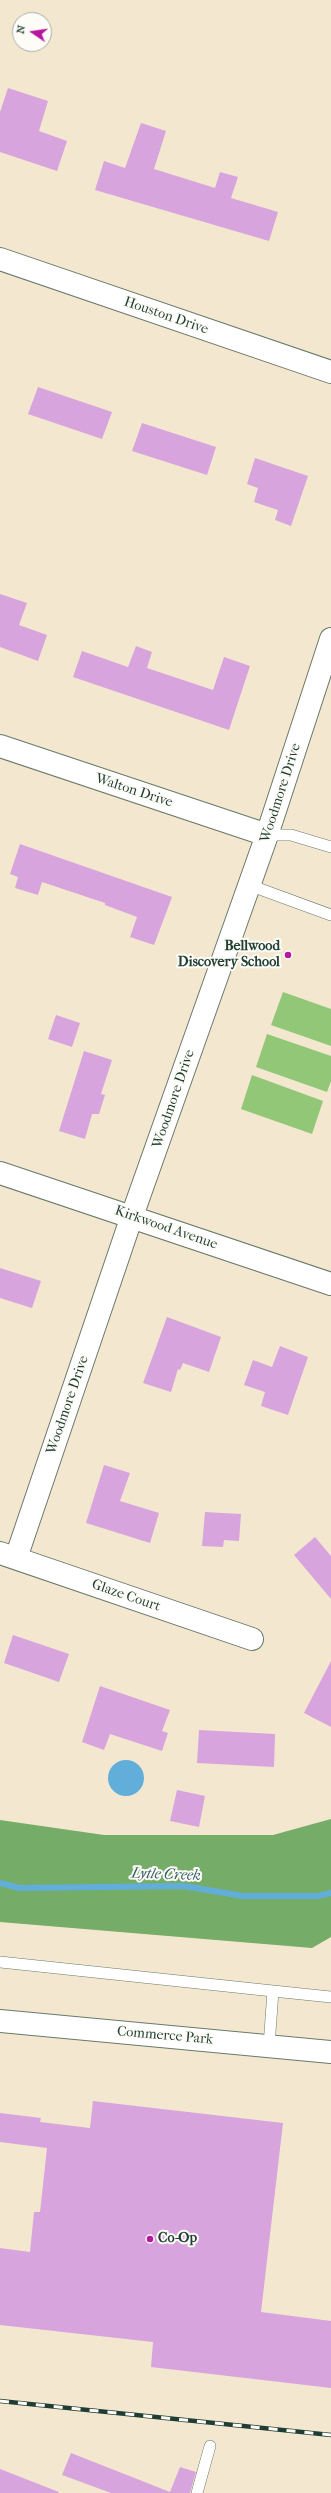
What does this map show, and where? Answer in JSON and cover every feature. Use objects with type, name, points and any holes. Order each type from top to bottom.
[{"type":"street","name":"Houston Drive","points":[[0,259],[331,372]]},
{"type":"street","name":"Woodmore Drive","points":[[8,1556],[132,1216],[267,835],[331,640]]},
{"type":"street","name":"Walton Drive","points":[[0,746],[267,835]]},
{"type":"street","name":"Kirkwood Avenue","points":[[0,1173],[132,1216],[331,1284]]},
{"type":"street","name":"Glaze Court","points":[[8,1556],[252,1639]]},
{"type":"street","name":"Commerce Park","points":[[0,2021],[331,2052]]},
{"type":"lane","points":[[267,835],[291,834],[331,847]]},
{"type":"lane","points":[[249,885],[331,915]]},
{"type":"lane","points":[[0,1962],[331,1997]]},
{"type":"lane","points":[[269,2046],[273,1991]]},
{"type":"lane","points":[[197,2493],[210,2446]]},
{"type":"green space","points":[[283,992],[331,1009],[331,1046],[271,1025]]},
{"type":"green space","points":[[267,1034],[331,1056],[331,1081],[327,1092],[256,1067]]},
{"type":"green space","points":[[252,1075],[323,1101],[312,1134],[241,1109]]},
{"type":"green space","points":[[331,1819],[331,1937],[312,1948],[0,1922],[0,1820],[104,1835],[273,1835]]},
{"type":"water","points":[[126,1760],[139,1765],[144,1778],[139,1791],[126,1796],[113,1791],[108,1778],[113,1765]]},
{"type":"building","points":[[8,88],[48,101],[39,131],[67,141],[57,171],[0,152],[0,112]]},
{"type":"building","points":[[141,123],[166,131],[154,169],[215,188],[220,172],[238,177],[231,198],[278,212],[269,241],[95,190],[104,161],[125,168]]},
{"type":"building","points":[[38,387],[112,412],[102,439],[28,414]]},
{"type":"building","points":[[142,423],[216,447],[207,475],[132,451]]},
{"type":"building","points":[[255,458],[308,476],[291,526],[275,520],[278,510],[254,502],[258,488],[247,484]]},
{"type":"building","points":[[0,594],[27,603],[19,625],[47,635],[38,661],[0,647]]},
{"type":"building","points":[[136,646],[152,652],[147,668],[213,690],[224,657],[250,666],[229,730],[73,677],[82,651],[128,667]]},
{"type":"building","points":[[20,844],[172,897],[154,945],[130,937],[137,917],[105,905],[105,903],[42,882],[38,895],[15,888],[18,877],[10,874]]},
{"type":"building","points":[[56,1015],[80,1023],[72,1047],[48,1039]]},
{"type":"building","points":[[84,1051],[112,1060],[101,1094],[105,1095],[99,1114],[92,1114],[85,1139],[59,1131]]},
{"type":"building","points":[[0,1268],[41,1281],[32,1308],[0,1298]]},
{"type":"building","points":[[167,1317],[221,1337],[209,1372],[183,1363],[180,1370],[178,1369],[171,1392],[143,1383]]},
{"type":"building","points":[[280,1346],[308,1357],[288,1415],[261,1406],[265,1392],[244,1385],[253,1360],[272,1367]]},
{"type":"building","points":[[104,1465],[130,1473],[120,1501],[159,1513],[150,1543],[86,1523]]},
{"type":"building","points":[[205,1512],[241,1514],[239,1541],[224,1540],[223,1547],[202,1546]]},
{"type":"building","points":[[315,1537],[331,1556],[331,1599],[294,1555]]},
{"type":"building","points":[[13,1635],[69,1654],[59,1682],[4,1663]]},
{"type":"building","points":[[331,1661],[331,1727],[304,1713]]},
{"type":"building","points":[[100,1686],[170,1710],[162,1731],[168,1733],[162,1751],[110,1734],[104,1750],[82,1742]]},
{"type":"building","points":[[199,1730],[275,1734],[274,1767],[197,1763]]},
{"type":"building","points":[[177,1790],[205,1796],[199,1827],[170,1821]]},
{"type":"building","name":"Co-Op","points":[[93,2101],[283,2123],[261,2312],[331,2321],[331,2388],[151,2367],[153,2342],[0,2325],[0,2248],[30,2252],[34,2212],[40,2212],[47,2148],[0,2142],[0,2113],[41,2118],[40,2122],[90,2128]]},
{"type":"building","points":[[71,2453],[170,2492],[180,2467],[196,2472],[190,2493],[111,2493],[62,2475]]},
{"type":"building","points":[[0,2469],[59,2492],[0,2493]]},
{"type":"waterway","name":"Lytle Creek","points":[[0,1883],[19,1888],[184,1886],[243,1896],[318,1896],[331,1893]]},
{"type":"railway","points":[[0,2401],[331,2435]]},
{"type":"place","name":"Bellwood Discovery School","points":[[288,955]]},
{"type":"place","name":"Co-Op","points":[[150,2239]]}]
